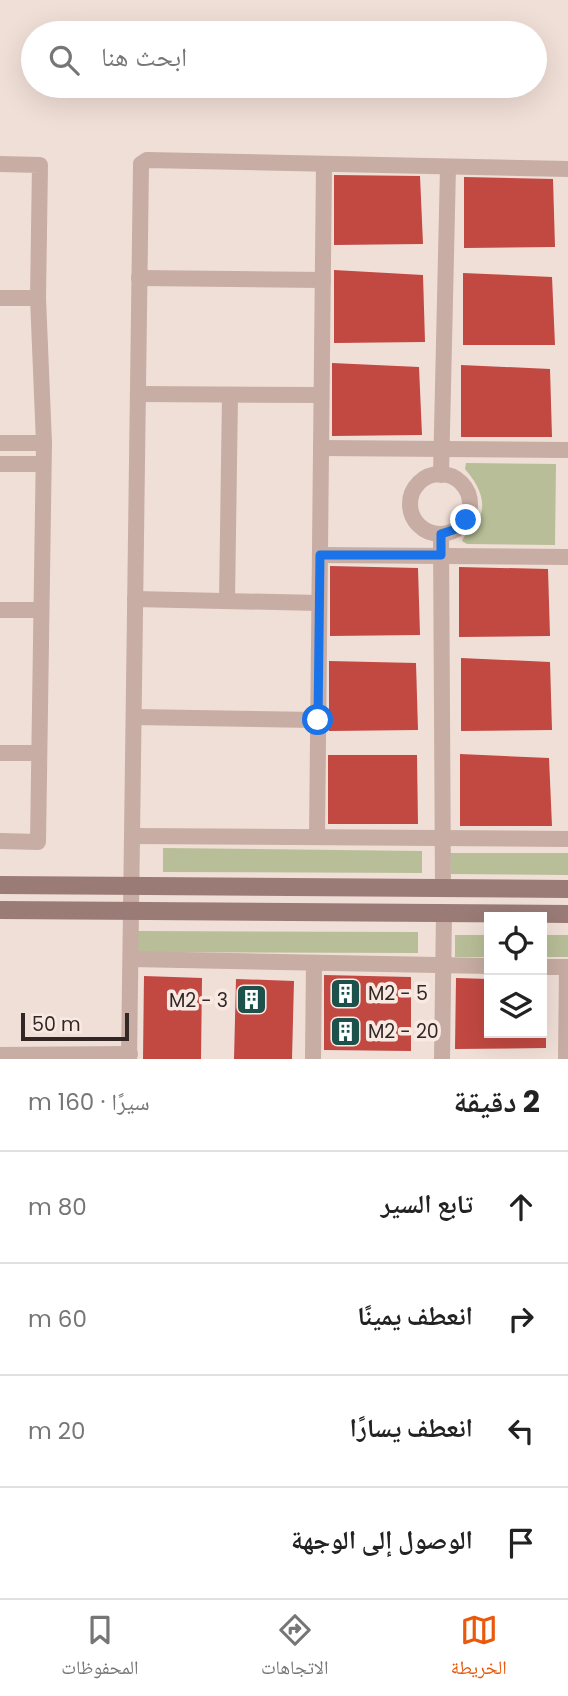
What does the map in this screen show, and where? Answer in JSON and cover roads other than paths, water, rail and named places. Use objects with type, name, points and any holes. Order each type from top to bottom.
[{"type":"street","points":[[9,1057],[130,1057],[141,166],[145,161],[568,169]]},
{"type":"street","points":[[0,164],[40,165],[38,298],[44,443],[38,842],[0,841]]},
{"type":"street","points":[[317,837],[324,164]]},
{"type":"street","points":[[441,475],[448,167]]},
{"type":"street","points":[[139,278],[323,280]]},
{"type":"street","points":[[0,298],[38,298]]},
{"type":"street","points":[[138,394],[321,395]]},
{"type":"street","points":[[227,601],[230,395]]},
{"type":"street","points":[[0,443],[44,443]]},
{"type":"street","points":[[321,448],[568,450]]},
{"type":"street","points":[[0,464],[43,464]]},
{"type":"street","points":[[441,475],[453,477],[461,483],[470,501],[470,511],[459,528],[441,534],[423,529],[412,513],[411,504],[417,486],[424,480],[441,475]]},
{"type":"street","points":[[441,534],[443,889]]},
{"type":"street","points":[[320,555],[568,557]]},
{"type":"street","points":[[135,599],[319,603]]},
{"type":"street","points":[[0,610],[41,610]]},
{"type":"street","points":[[134,717],[318,720]]},
{"type":"street","points":[[0,752],[39,753]]},
{"type":"street","points":[[132,836],[568,839]]},
{"type":"street","points":[[0,885],[565,889],[565,914],[0,910]]},
{"type":"street","points":[[442,1059],[444,913]]},
{"type":"street","points":[[131,959],[484,966]]},
{"type":"street","points":[[313,1059],[314,963]]},
{"type":"street","points":[[547,967],[567,967],[566,1059]]},
{"type":"place","name":"M2 - 5","points":[[345,993]]},
{"type":"place","name":"M2 - 3","points":[[251,1000]]},
{"type":"place","name":"M2 - 20","points":[[345,1031]]}]
